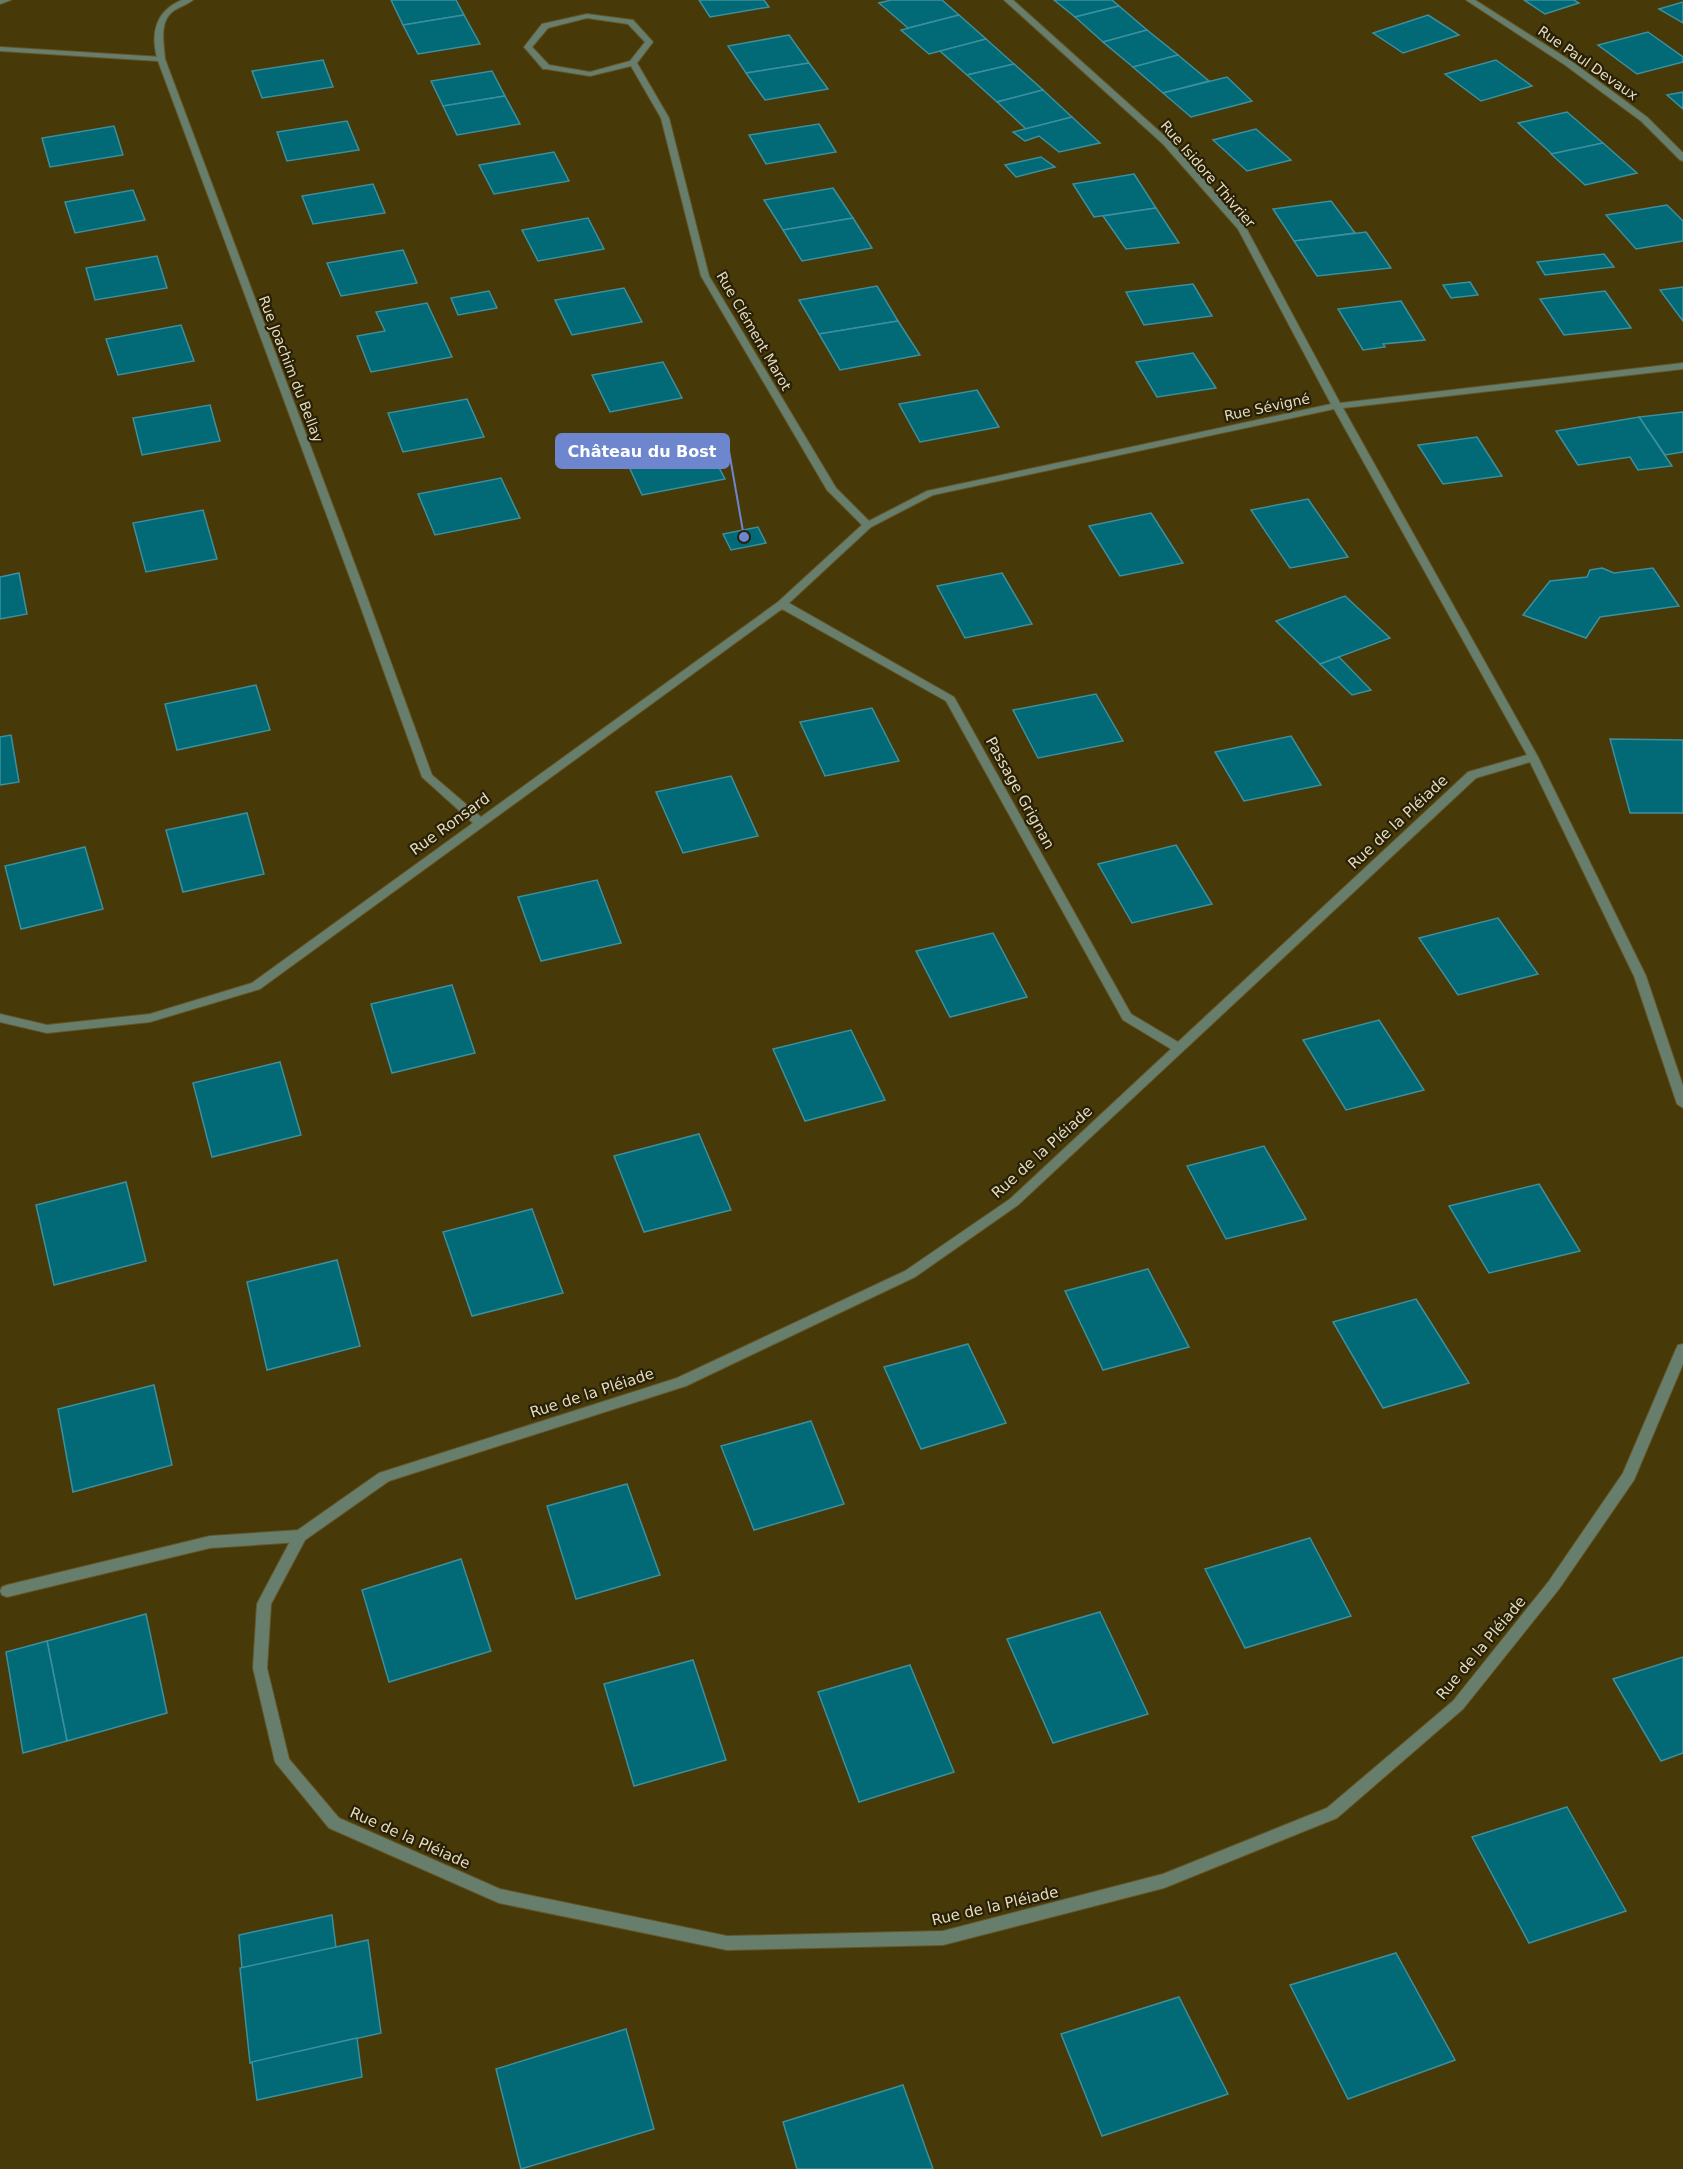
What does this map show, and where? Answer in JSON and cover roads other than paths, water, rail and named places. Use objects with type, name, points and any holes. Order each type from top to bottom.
[{"type":"street","points":[[0,2],[7,0]]},
{"type":"street","name":"Rue Joachim du Bellay","points":[[189,0],[168,10],[159,24],[160,59],[358,586],[427,777],[479,822]]},
{"type":"street","name":"Rue Isidore Thivrier","points":[[1008,0],[1166,142],[1242,228],[1336,406]]},
{"type":"street","name":"Rue Paul Devaux","points":[[1470,0],[1568,63],[1634,112],[1683,158]]},
{"type":"street","points":[[587,16],[630,22],[649,42],[633,63],[590,74],[557,69],[546,67],[528,47],[545,26],[587,16]]},
{"type":"street","points":[[0,49],[160,59]]},
{"type":"street","name":"Rue Clément Marot","points":[[633,63],[665,118],[705,276],[832,490],[868,525]]},
{"type":"street","name":"Rue Sévigné","points":[[868,525],[930,493],[1336,406],[1683,366]]},
{"type":"street","points":[[1336,406],[1533,757],[1640,976],[1683,1104]]},
{"type":"street","name":"Rue Ronsard","points":[[0,1018],[46,1029],[150,1018],[256,986],[782,604],[868,525]]},
{"type":"street","name":"Passage Grignan","points":[[782,604],[950,699],[1127,1017],[1180,1049]]},
{"type":"street","name":"Rue de la Pléiade","points":[[1533,757],[1472,775],[1014,1202],[910,1274],[681,1382],[384,1478],[300,1536],[264,1604],[260,1668],[282,1762],[334,1823],[500,1896],[727,1943],[943,1938],[1164,1881],[1332,1813],[1458,1705],[1554,1585],[1629,1476],[1683,1349]]},
{"type":"street","points":[[7,1591],[210,1542],[300,1536]]},
{"type":"place","name":"Château du Bost","points":[[744,537]]}]
